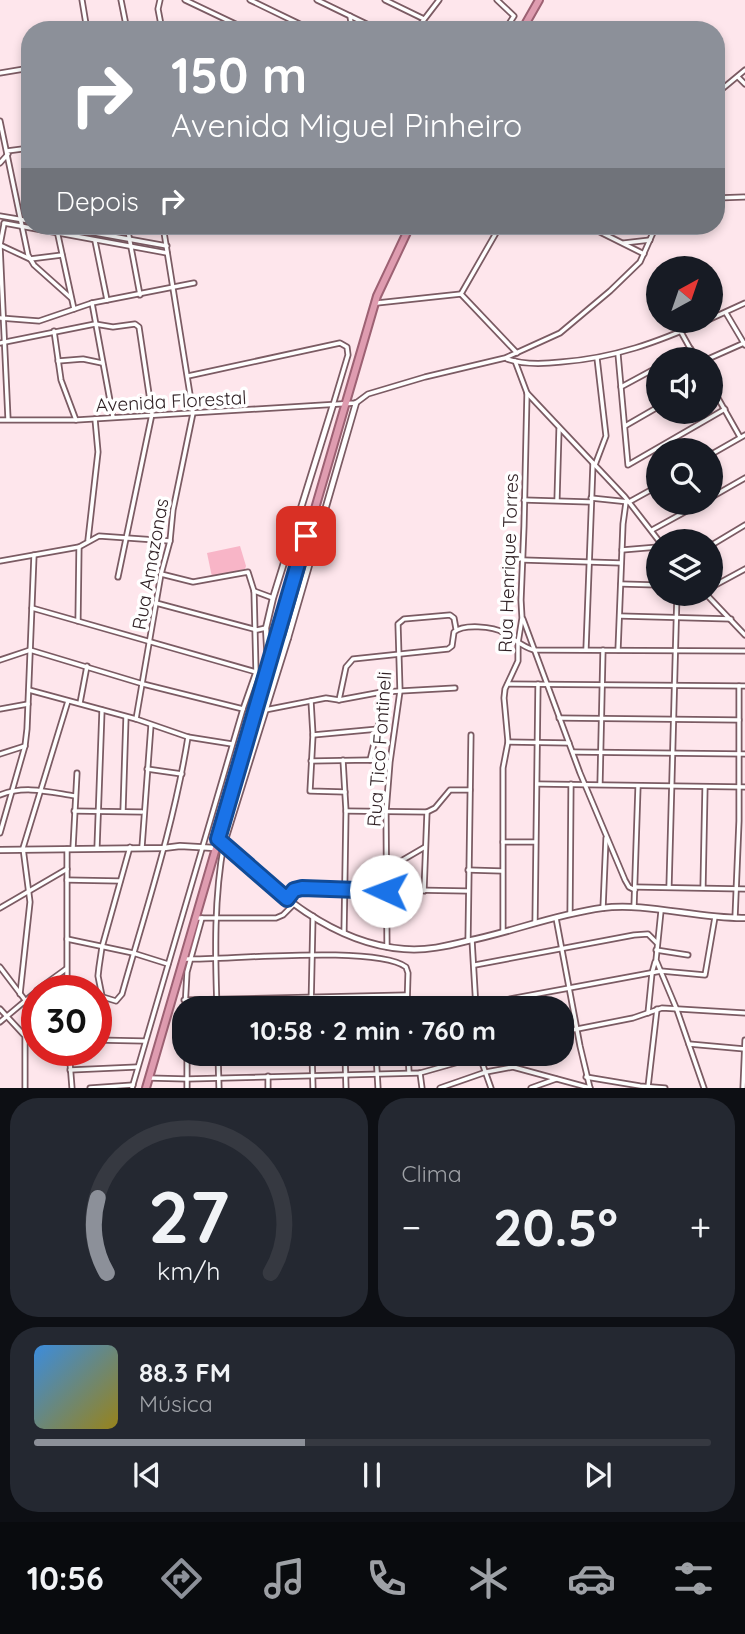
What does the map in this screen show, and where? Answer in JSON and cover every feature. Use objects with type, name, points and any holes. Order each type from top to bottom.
[{"type":"highway","points":[[527,21],[539,0]]},
{"type":"highway","points":[[146,1088],[199,918],[215,848],[221,841],[344,404],[375,303],[405,235]]},
{"type":"street","points":[[82,0],[86,21]]},
{"type":"street","points":[[121,0],[125,21]]},
{"type":"street","points":[[160,0],[158,9],[160,21]]},
{"type":"street","points":[[185,0],[230,21]]},
{"type":"street","points":[[250,0],[293,21]]},
{"type":"street","points":[[317,0],[360,21]]},
{"type":"street","points":[[385,0],[424,19],[439,0]]},
{"type":"street","points":[[497,0],[514,16],[511,21]]},
{"type":"street","points":[[350,16],[351,21]]},
{"type":"street","points":[[0,73],[21,70]]},
{"type":"street","points":[[725,87],[745,70]]},
{"type":"street","points":[[738,77],[745,85]]},
{"type":"street","points":[[0,121],[21,223],[2,218],[2,343],[8,420]]},
{"type":"street","points":[[0,163],[8,153],[21,150]]},
{"type":"street","points":[[725,198],[744,197]]},
{"type":"street","points":[[24,235],[30,260]]},
{"type":"street","points":[[58,235],[74,309]]},
{"type":"street","points":[[71,235],[168,253]]},
{"type":"street","points":[[93,235],[107,300]]},
{"type":"street","points":[[105,235],[167,246]]},
{"type":"street","points":[[129,235],[140,295]]},
{"type":"street","name":"Rua Amazonas","points":[[136,719],[193,414],[165,235]]},
{"type":"street","points":[[461,294],[495,235]]},
{"type":"street","points":[[604,235],[644,254]]},
{"type":"street","points":[[216,996],[221,841],[288,638],[356,403],[368,394],[505,358],[553,336],[572,324],[610,291],[644,254],[652,235]]},
{"type":"street","points":[[622,244],[650,240]]},
{"type":"street","points":[[0,245],[30,260],[71,298]]},
{"type":"street","points":[[30,260],[62,255]]},
{"type":"street","points":[[3,318],[39,321],[92,303],[194,283]]},
{"type":"street","points":[[375,303],[461,294]]},
{"type":"street","points":[[461,294],[517,353]]},
{"type":"street","points":[[92,303],[113,417]]},
{"type":"street","points":[[723,314],[745,303]]},
{"type":"street","points":[[723,353],[744,344],[726,313]]},
{"type":"street","points":[[2,343],[95,324],[113,327],[133,325],[138,326],[141,331],[152,414],[118,577]]},
{"type":"street","points":[[54,331],[65,391],[76,420]]},
{"type":"street","points":[[505,358],[515,362],[547,363],[597,358],[618,354],[678,333]]},
{"type":"street","points":[[188,376],[340,343],[349,353],[273,598],[266,628],[268,667]]},
{"type":"street","points":[[618,354],[628,466],[724,410],[743,436],[723,448]]},
{"type":"street","points":[[586,649],[590,500],[594,464],[606,436],[597,358]]},
{"type":"street","points":[[58,361],[83,359],[102,363]]},
{"type":"street","name":"Rua Henrique Torres","points":[[503,931],[503,763],[508,742],[504,698],[517,667],[522,618],[520,600],[527,393],[515,362]]},
{"type":"street","points":[[621,387],[646,373]]},
{"type":"street","points":[[527,393],[651,529]]},
{"type":"street","name":"Avenida Florestal","points":[[0,420],[76,420],[356,403]]},
{"type":"street","points":[[625,426],[646,414]]},
{"type":"street","points":[[88,540],[98,452],[95,419]]},
{"type":"street","points":[[557,499],[559,429]]},
{"type":"street","points":[[723,491],[745,478]]},
{"type":"street","points":[[524,500],[628,502],[646,492]]},
{"type":"street","points":[[618,650],[621,563],[628,502]]},
{"type":"street","points":[[654,529],[680,515]]},
{"type":"street","points":[[723,538],[745,525]]},
{"type":"street","points":[[0,561],[79,547],[99,536],[170,541]]},
{"type":"street","points":[[78,621],[79,547]]},
{"type":"street","points":[[622,551],[646,548]]},
{"type":"street","points":[[0,833],[24,746],[34,555]]},
{"type":"street","points":[[523,560],[621,563]]},
{"type":"street","points":[[723,581],[745,569]]},
{"type":"street","points":[[90,1088],[132,1086],[256,672],[254,591],[248,572],[193,582],[161,575]]},
{"type":"street","points":[[621,584],[646,585]]},
{"type":"street","points":[[254,591],[273,598]]},
{"type":"street","points":[[156,603],[257,630],[266,628]]},
{"type":"street","points":[[669,887],[676,606]]},
{"type":"street","points":[[718,606],[745,635]]},
{"type":"street","points":[[32,608],[256,672]]},
{"type":"street","name":"Rua Tico Fontineli","points":[[387,947],[386,812],[400,691],[398,624],[401,620],[450,615],[454,618],[456,629]]},
{"type":"street","points":[[620,616],[731,620]]},
{"type":"street","points":[[522,618],[584,783],[628,886],[745,889]]},
{"type":"street","points":[[339,701],[343,675],[351,661],[356,658],[451,648],[456,629],[500,630],[534,650],[745,651]]},
{"type":"street","points":[[268,667],[288,638]]},
{"type":"street","points":[[0,653],[1,659],[30,650],[143,684],[243,709]]},
{"type":"street","points":[[600,784],[603,650]]},
{"type":"street","points":[[80,703],[87,666]]},
{"type":"street","points":[[508,684],[742,686],[739,720],[742,787],[735,918]]},
{"type":"street","points":[[536,923],[538,684]]},
{"type":"street","points":[[265,710],[326,698],[339,701],[382,692],[455,688]]},
{"type":"street","points":[[29,690],[136,719],[188,737],[233,744]]},
{"type":"street","points":[[370,760],[382,710],[382,692]]},
{"type":"street","points":[[20,994],[30,902],[23,848],[68,701]]},
{"type":"street","points":[[311,701],[313,735],[310,790],[345,792]]},
{"type":"street","points":[[0,709],[28,704]]},
{"type":"street","points":[[97,848],[102,710]]},
{"type":"street","points":[[123,811],[127,717]]},
{"type":"street","points":[[559,718],[739,720]]},
{"type":"street","points":[[142,847],[142,813],[151,725]]},
{"type":"street","points":[[313,735],[378,729]]},
{"type":"street","points":[[471,735],[467,891],[476,996]]},
{"type":"street","points":[[112,1000],[120,998],[164,848],[188,737]]},
{"type":"street","points":[[508,742],[569,743]]},
{"type":"street","points":[[0,754],[24,746]]},
{"type":"street","points":[[573,752],[745,754]]},
{"type":"street","points":[[343,760],[346,811],[344,933]]},
{"type":"street","points":[[311,761],[390,762]]},
{"type":"street","points":[[147,769],[182,774]]},
{"type":"street","points":[[67,975],[67,869],[76,773]]},
{"type":"street","points":[[538,784],[742,787]]},
{"type":"street","points":[[570,914],[571,784]]},
{"type":"street","points":[[634,907],[638,787]]},
{"type":"street","points":[[703,887],[705,788]]},
{"type":"street","points":[[0,795],[12,790],[41,790],[75,796]]},
{"type":"street","points":[[346,811],[426,812],[435,808],[450,790],[470,790]]},
{"type":"street","points":[[74,811],[142,813]]},
{"type":"street","points":[[424,891],[426,812]]},
{"type":"street","points":[[739,821],[745,821]]},
{"type":"street","points":[[603,908],[607,835]]},
{"type":"street","points":[[221,841],[293,904],[344,933],[387,947],[427,949],[603,908],[634,907],[745,918]]},
{"type":"street","points":[[503,842],[535,842]]},
{"type":"street","points":[[0,850],[164,848],[180,845],[215,848]]},
{"type":"street","points":[[98,975],[102,947],[130,847]]},
{"type":"street","points":[[387,864],[401,861],[425,847]]},
{"type":"street","points":[[738,853],[745,853]]},
{"type":"street","points":[[0,908],[67,869]]},
{"type":"street","points":[[468,870],[502,871]]},
{"type":"street","points":[[67,880],[120,881]]},
{"type":"street","points":[[287,899],[298,889],[467,891]]},
{"type":"street","points":[[199,918],[276,918],[283,915],[293,904]]},
{"type":"street","points":[[648,1013],[661,911]]},
{"type":"street","points":[[311,996],[313,916]]},
{"type":"street","points":[[532,996],[661,971],[706,974],[715,917]]},
{"type":"street","points":[[556,918],[590,1088]]},
{"type":"street","points":[[475,965],[645,934],[657,943]]},
{"type":"street","points":[[67,939],[133,953],[169,964]]},
{"type":"street","points":[[656,950],[688,955]]},
{"type":"street","points":[[184,996],[187,959],[311,956],[382,958],[402,964],[408,974],[407,995],[359,996]]},
{"type":"street","points":[[656,960],[677,1010],[704,1088]]},
{"type":"street","points":[[0,967],[20,994]]},
{"type":"street","points":[[58,975],[67,968]]},
{"type":"street","points":[[0,1022],[21,1004]]},
{"type":"street","points":[[0,1009],[25,1035],[25,1088]]},
{"type":"street","points":[[648,1087],[657,1009]]},
{"type":"street","points":[[574,1030],[657,1009],[745,1013]]},
{"type":"street","points":[[112,1039],[144,1041]]},
{"type":"street","points":[[743,1088],[745,1040]]},
{"type":"street","points":[[689,1044],[745,1049]]},
{"type":"street","points":[[70,1066],[72,1088]]},
{"type":"street","points":[[187,1066],[187,1088]]},
{"type":"street","points":[[218,1066],[219,1088]]},
{"type":"street","points":[[312,1066],[313,1088]]},
{"type":"street","points":[[346,1066],[346,1088]]},
{"type":"street","points":[[377,1066],[378,1088]]},
{"type":"street","points":[[409,1066],[409,1073]]},
{"type":"street","points":[[149,1078],[420,1073],[446,1066]]},
{"type":"street","points":[[483,1066],[491,1088]]},
{"type":"street","points":[[70,1070],[137,1067]]},
{"type":"street","points":[[440,1088],[485,1072],[513,1067],[590,1088]]},
{"type":"street","points":[[420,1073],[422,1088]]},
{"type":"street","points":[[268,1076],[268,1088]]},
{"type":"street","points":[[586,1077],[665,1088]]},
{"type":"street","points":[[531,1088],[558,1078]]},
{"type":"shaded area","points":[[240,546],[245,569],[212,577],[207,553]]},
{"type":"route","points":[[306,536],[218,839],[287,899],[294,890],[302,888],[386,891]]}]
